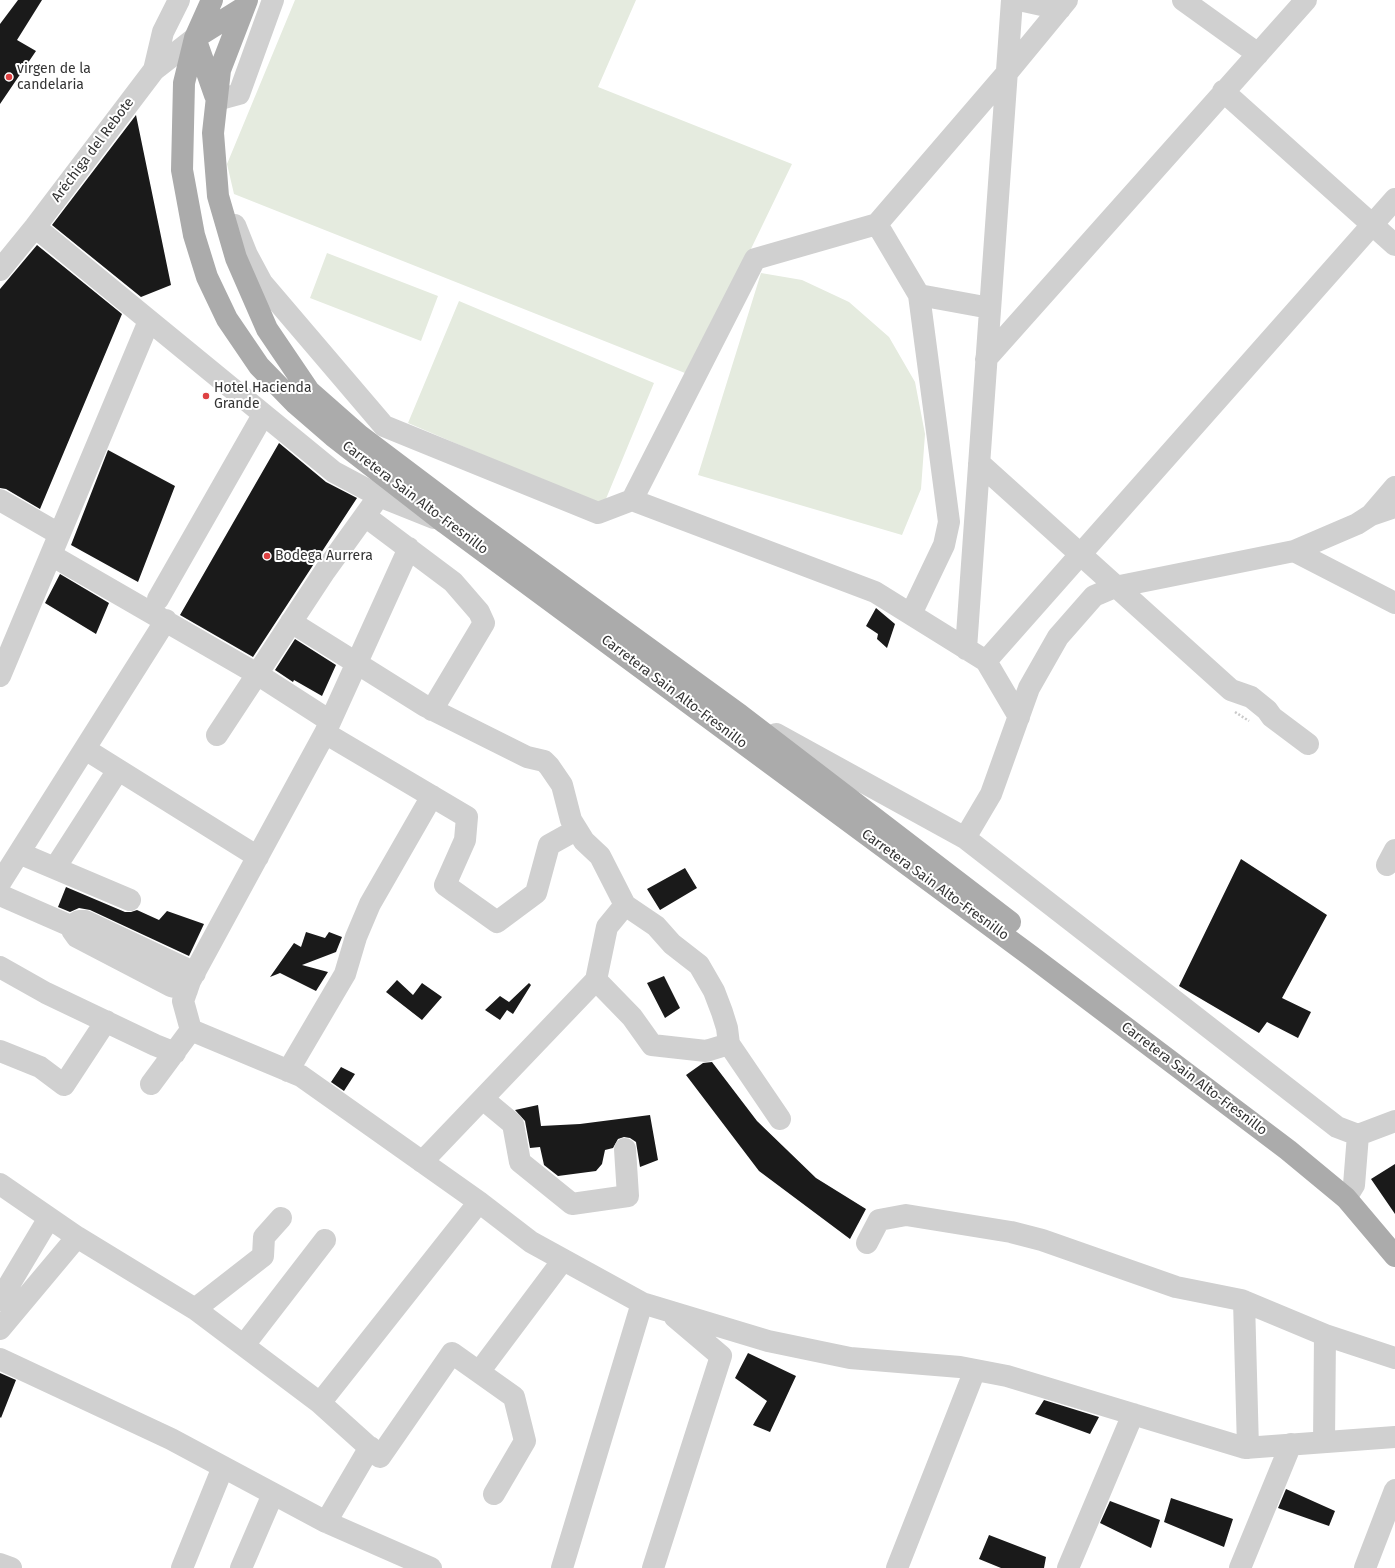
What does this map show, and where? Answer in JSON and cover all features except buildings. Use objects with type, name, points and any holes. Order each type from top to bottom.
[{"type":"main road","name":"Carretera Sain Alto-Fresnillo","points":[[212,0],[195,38],[184,83],[182,170],[194,235],[207,277],[227,319],[259,366],[296,404],[333,436],[453,517],[713,720],[1348,1195],[1395,1256]]},
{"type":"main road","points":[[217,100],[195,38],[245,4]]},
{"type":"main road","points":[[245,4],[220,70],[213,133],[218,196],[236,258],[267,329],[309,391],[453,517],[740,715],[1307,1150],[1348,1195],[1379,1216],[1395,1237]]},
{"type":"street","points":[[154,70],[163,32],[179,0]]},
{"type":"street","points":[[217,100],[239,94],[267,12],[273,0]]},
{"type":"street","points":[[966,649],[1012,0]]},
{"type":"street","points":[[1019,0],[1063,4]]},
{"type":"street","points":[[1183,0],[1258,54]]},
{"type":"street","points":[[986,359],[1223,91],[1306,0]]},
{"type":"street","points":[[632,500],[755,259],[877,224],[1006,74],[1063,4]]},
{"type":"street","name":"Aréchiga del Rebote","points":[[1,270],[154,70],[195,38]]},
{"type":"street","points":[[1223,91],[1395,245]]},
{"type":"street","points":[[218,196],[229,203],[241,240],[262,283],[384,426],[598,513],[632,500],[875,592],[986,661],[1019,717]]},
{"type":"street","points":[[986,661],[1395,199]]},
{"type":"street","points":[[877,224],[919,295],[949,522],[944,545],[911,614]]},
{"type":"street","points":[[35,227],[334,472],[379,496],[453,517]]},
{"type":"street","points":[[919,295],[990,308]]},
{"type":"street","points":[[0,676],[149,321]]},
{"type":"street","points":[[158,599],[264,415]]},
{"type":"street","points":[[979,463],[1230,690],[1251,697],[1267,710],[1272,717],[1308,744]]},
{"type":"street","points":[[1371,515],[1395,487]]},
{"type":"street","points":[[216,735],[291,622],[379,496]]},
{"type":"street","points":[[0,500],[60,534]]},
{"type":"street","points":[[965,838],[991,794],[1029,688],[1058,637],[1094,596],[1115,587],[1294,551],[1357,524],[1371,515],[1395,507]]},
{"type":"street","points":[[365,516],[453,582],[479,612],[484,623],[432,710]]},
{"type":"street","points":[[191,1030],[183,1001],[191,981],[328,727],[409,548]]},
{"type":"street","points":[[1294,551],[1395,603]]},
{"type":"street","points":[[51,555],[166,620],[257,674],[328,727],[432,796],[467,817],[465,840],[445,885],[497,922],[536,893],[549,845],[576,830]]},
{"type":"street","points":[[0,883],[166,620]]},
{"type":"street","points":[[291,622],[432,710],[527,757],[544,761],[555,773],[562,785],[570,820],[576,830],[600,856],[625,905],[656,926],[672,944],[698,965],[714,991],[722,1012],[727,1028],[728,1044],[780,1119]]},
{"type":"street","points":[[713,720],[740,715],[965,838],[1337,1127],[1358,1135],[1395,1121]]},
{"type":"street","points":[[84,749],[258,857]]},
{"type":"street","points":[[55,868],[118,770]]},
{"type":"street","points":[[288,1071],[346,974],[356,937],[370,904],[432,796]]},
{"type":"street","points":[[19,853],[130,900]]},
{"type":"street","points":[[0,895],[73,927],[79,921],[85,921],[191,981]]},
{"type":"street","points":[[422,1162],[596,980],[607,927],[625,905]]},
{"type":"street","points":[[0,967],[46,993],[175,1053]]},
{"type":"street","points":[[596,980],[632,1017],[652,1045],[706,1052],[728,1044]]},
{"type":"street","points":[[0,1051],[40,1067],[64,1085],[106,1021]]},
{"type":"street","points":[[191,1030],[301,1076],[479,1202],[531,1242],[642,1303],[768,1341],[850,1358],[960,1367],[1007,1376],[1248,1448],[1395,1437]]},
{"type":"street","points":[[151,1084],[191,1030]]},
{"type":"street","points":[[483,1099],[513,1124],[520,1162],[572,1204],[628,1196],[625,1149]]},
{"type":"street","points":[[1348,1195],[1355,1179],[1358,1135]]},
{"type":"street","points":[[0,1184],[77,1237],[195,1310],[244,1345],[320,1403],[380,1456],[452,1353],[514,1397],[525,1441],[494,1494]]},
{"type":"street","points":[[320,1403],[479,1202]]},
{"type":"street","points":[[867,1243],[879,1220],[906,1215],[1011,1232],[1042,1240],[1176,1287],[1244,1301],[1325,1335],[1395,1358]]},
{"type":"street","points":[[0,1300],[49,1218]]},
{"type":"street","points":[[195,1310],[263,1256],[264,1238],[281,1218]]},
{"type":"street","points":[[0,1329],[77,1237]]},
{"type":"street","points":[[244,1345],[324,1240]]},
{"type":"street","points":[[479,1372],[563,1260]]},
{"type":"street","points":[[1244,1301],[1248,1448]]},
{"type":"street","points":[[562,1568],[642,1303]]},
{"type":"street","points":[[653,1568],[721,1356],[668,1311]]},
{"type":"street","points":[[1324,1442],[1325,1335]]},
{"type":"street","points":[[0,1359],[171,1439],[326,1522],[431,1568]]},
{"type":"street","points":[[897,1568],[975,1370]]},
{"type":"street","points":[[1068,1568],[1133,1414]]},
{"type":"street","points":[[1240,1568],[1291,1444]]},
{"type":"street","points":[[326,1522],[370,1448]]},
{"type":"street","points":[[182,1568],[223,1467]]},
{"type":"street","points":[[1365,1568],[1395,1490]]},
{"type":"street","points":[[241,1568],[273,1494]]},
{"type":"street","points":[[0,1564],[11,1568]]},
{"type":"shaded area","points":[[295,0],[636,0],[598,87],[792,164],[690,375],[234,194],[227,164]]},
{"type":"shaded area","points":[[327,253],[438,296],[421,341],[310,298]]},
{"type":"shaded area","points":[[761,273],[802,280],[849,302],[889,337],[915,382],[925,434],[921,489],[902,535],[698,475]]},
{"type":"shaded area","points":[[459,301],[654,383],[603,506],[408,423]]},
{"type":"place","name":"virgen de la candelaria","points":[[9,77]]},
{"type":"place","name":"Hotel Hacienda Grande","points":[[206,396]]},
{"type":"place","name":"Bodega Aurrera","points":[[267,556]]}]
